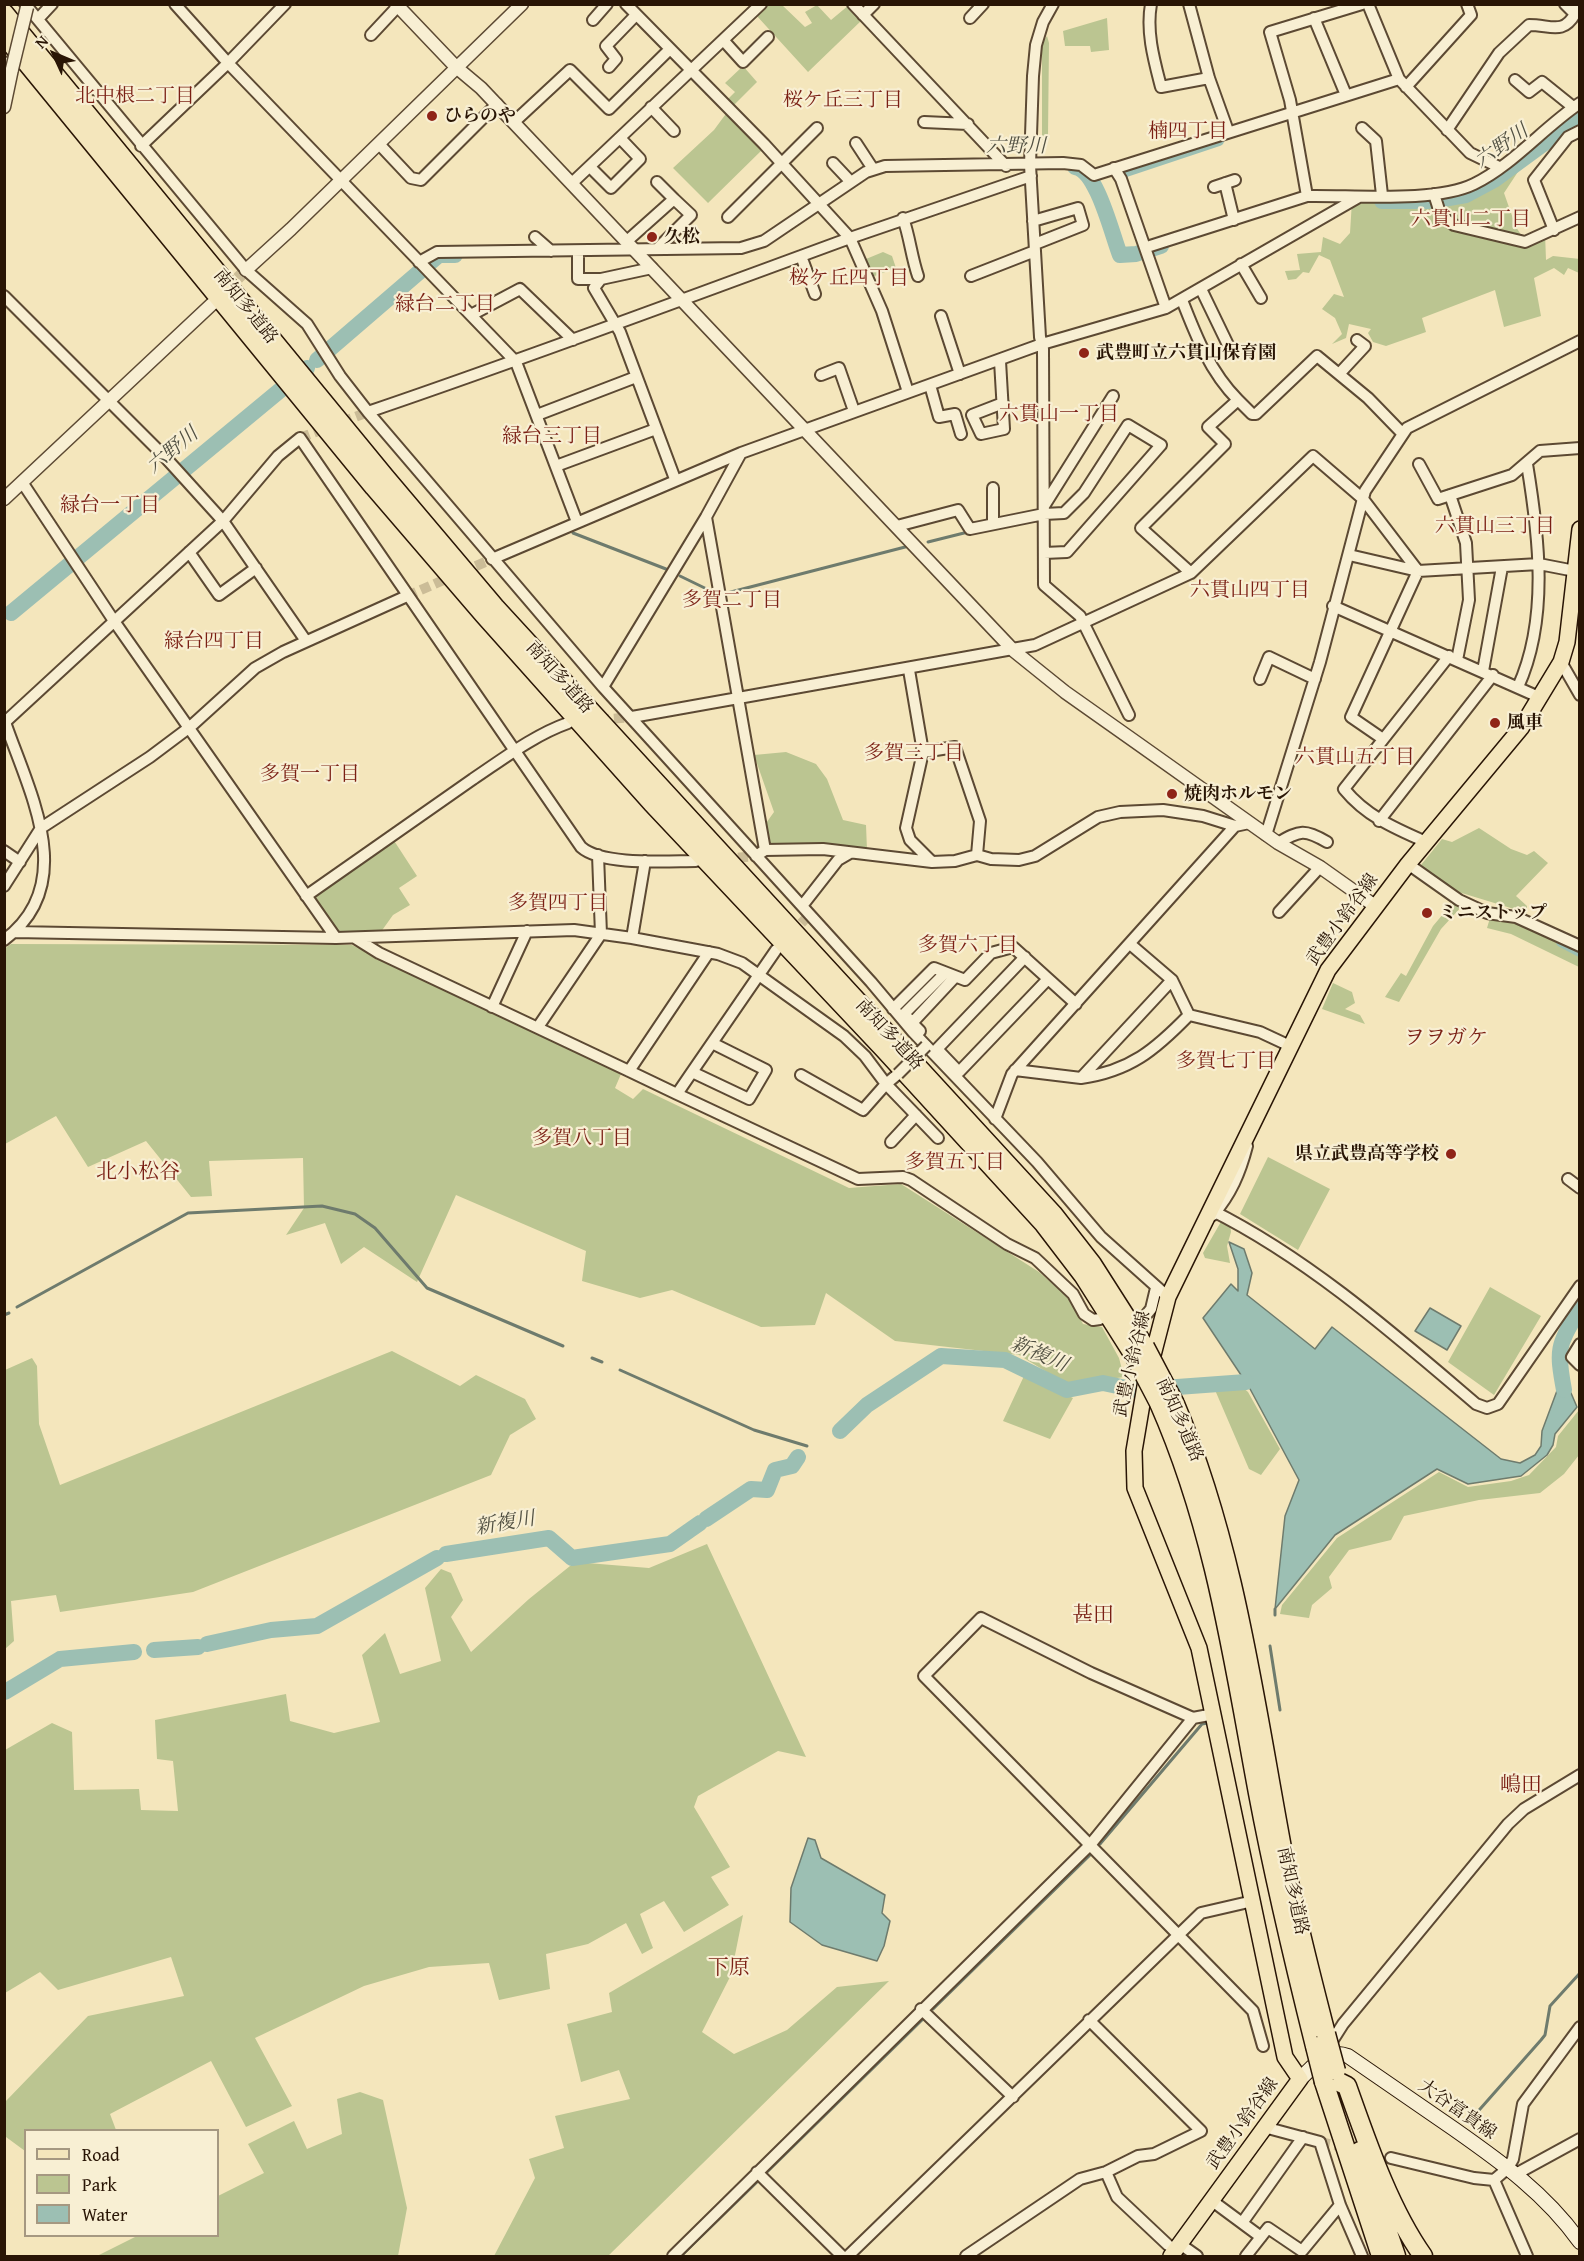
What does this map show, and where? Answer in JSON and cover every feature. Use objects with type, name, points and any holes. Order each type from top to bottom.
[{"type":"highway","name":"南知多道路","points":[[4,13],[385,477],[495,607],[1053,1214],[1092,1264],[1140,1352],[1159,1403],[1192,1443],[1218,1522],[1236,1592],[1321,2045],[1396,2256]]},
{"type":"highway","name":"南知多道路","points":[[4,35],[351,459],[484,615],[652,802],[1044,1224],[1140,1352]]},
{"type":"highway","name":"南知多道路","points":[[1333,2078],[1338,2128],[1381,2256]]},
{"type":"highway","points":[[1333,2078],[1347,2086],[1366,2139],[1412,2241],[1423,2256]]},
{"type":"highway","points":[[1338,2128],[1340,2154],[1373,2256]]},
{"type":"main road","name":"武豊小鈴谷線","points":[[1173,2248],[1300,2079],[1285,2057],[1196,1635],[1135,1488],[1134,1451],[1159,1403],[1145,1386],[1162,1292],[1210,1215],[1290,1046],[1329,970],[1408,864],[1521,728],[1561,662],[1567,642],[1580,529]]},
{"type":"main road","points":[[1300,2079],[1321,2045]]},
{"type":"main road","name":"大谷富貴線","points":[[1321,2045],[1348,2056],[1512,2171],[1566,2223],[1580,2242]]},
{"type":"street","points":[[38,19],[52,4]]},
{"type":"street","points":[[176,4],[228,63],[516,362],[577,522]]},
{"type":"street","points":[[141,146],[228,63],[285,4]]},
{"type":"street","points":[[246,270],[522,4]]},
{"type":"street","points":[[593,20],[607,4]]},
{"type":"street","points":[[626,4],[820,203],[850,238],[882,311],[908,392]]},
{"type":"street","points":[[572,183],[761,4]]},
{"type":"street","points":[[853,4],[1006,166]]},
{"type":"street","points":[[863,15],[874,4]]},
{"type":"street","points":[[970,18],[983,4]]},
{"type":"street","points":[[1053,4],[1043,22],[1036,45],[1030,169],[1042,344],[1044,585],[1080,616],[1129,715]]},
{"type":"street","points":[[1151,4],[1149,16],[1152,50],[1161,87],[1209,78]]},
{"type":"street","points":[[1189,4],[1209,78],[1228,131]]},
{"type":"street","points":[[1307,196],[1286,81],[1270,32],[1362,4]]},
{"type":"street","points":[[1368,4],[1402,83],[1470,153],[1499,167]]},
{"type":"street","points":[[422,264],[437,252],[551,251],[579,254],[631,246],[657,249],[741,248],[764,241],[850,182],[885,166],[1006,166],[1030,169],[1081,165],[1094,175],[1292,111],[1346,95],[1402,83],[1471,15],[1467,4]]},
{"type":"street","points":[[1447,130],[1498,53],[1529,25],[1562,28],[1569,24],[1577,10],[1565,4]]},
{"type":"street","points":[[26,5],[246,270],[307,324],[340,376],[368,412],[492,560],[603,687],[761,853],[802,906],[893,1009],[931,1047],[959,1072],[1048,979]]},
{"type":"street","points":[[4,107],[7,69],[26,5]]},
{"type":"street","points":[[371,35],[398,5],[456,67],[497,104],[1014,651],[1065,692],[1249,823],[1320,867],[1375,906]]},
{"type":"street","points":[[609,67],[616,59],[606,46],[636,15]]},
{"type":"street","points":[[1314,18],[1346,95]]},
{"type":"street","points":[[724,41],[743,62],[768,37]]},
{"type":"street","points":[[514,122],[570,70],[609,109],[670,49]]},
{"type":"street","points":[[1147,250],[1307,196],[1359,197],[1434,194],[1455,191],[1476,183],[1576,105],[1542,82],[1529,92],[1515,80]]},
{"type":"street","points":[[379,144],[411,178],[421,180],[497,104]]},
{"type":"street","points":[[651,107],[674,131]]},
{"type":"street","points":[[924,122],[968,124]]},
{"type":"street","points":[[728,217],[783,165],[817,128]]},
{"type":"street","points":[[1362,128],[1376,141],[1382,195]]},
{"type":"street","points":[[1554,230],[1534,180],[1568,137],[1580,131]]},
{"type":"street","points":[[590,167],[611,188],[640,159],[620,138]]},
{"type":"street","points":[[856,143],[873,170]]},
{"type":"street","points":[[834,163],[850,182]]},
{"type":"street","points":[[1114,168],[1121,179],[1166,308]]},
{"type":"street","points":[[368,412],[615,327],[1030,169]]},
{"type":"street","points":[[1214,187],[1230,181],[1234,220]]},
{"type":"street","points":[[657,182],[691,215],[657,249]]},
{"type":"street","points":[[1434,194],[1441,216],[1454,225],[1525,242],[1580,217]]},
{"type":"street","points":[[492,560],[675,480],[804,429],[1000,361],[1042,344],[1166,308],[1359,197]]},
{"type":"street","points":[[631,246],[674,199]]},
{"type":"street","points":[[976,270],[1083,225],[1078,208],[1033,221]]},
{"type":"street","points":[[903,218],[911,240],[909,249],[918,276]]},
{"type":"street","points":[[535,237],[551,251]]},
{"type":"street","points":[[579,254],[578,279],[601,279],[652,268]]},
{"type":"street","points":[[801,256],[815,294]]},
{"type":"street","points":[[1240,264],[1261,298]]},
{"type":"street","points":[[601,279],[594,288],[620,332],[675,480]]},
{"type":"street","points":[[471,315],[520,289],[573,340]]},
{"type":"street","points":[[1200,289],[1230,349]]},
{"type":"street","points":[[4,296],[165,457],[223,520],[306,641]]},
{"type":"street","points":[[1182,300],[1198,342],[1225,387],[1252,414],[1256,414],[1317,356],[1402,433]]},
{"type":"street","points":[[4,499],[212,304]]},
{"type":"street","points":[[941,316],[960,374]]},
{"type":"street","points":[[1339,374],[1365,346],[1357,340]]},
{"type":"street","points":[[1266,835],[1315,679],[1363,499],[1402,433],[1580,341]]},
{"type":"street","points":[[1000,361],[1003,403]]},
{"type":"street","points":[[821,375],[839,368],[854,411]]},
{"type":"street","points":[[537,415],[636,377]]},
{"type":"street","points":[[930,385],[939,417],[956,414],[961,434]]},
{"type":"street","points":[[1044,510],[1113,396]]},
{"type":"street","points":[[1191,573],[1141,528],[1225,444],[1208,427],[1238,400]]},
{"type":"street","points":[[897,525],[958,510],[970,528],[1044,510],[1064,513],[1084,493],[1128,424],[1161,445],[1067,552],[1044,553]]},
{"type":"street","points":[[556,466],[656,429]]},
{"type":"street","points":[[4,940],[15,932],[29,915],[39,895],[45,872],[45,849],[41,828],[5,722],[223,520],[278,456],[300,438],[581,847],[588,854],[645,861],[696,861]]},
{"type":"street","points":[[1419,464],[1438,499],[1512,475],[1540,451],[1580,448]]},
{"type":"street","points":[[603,687],[706,517],[741,453]]},
{"type":"street","points":[[632,717],[1014,651],[1085,624],[1191,573],[1313,456],[1363,499],[1418,571]]},
{"type":"street","points":[[1518,687],[1532,650],[1539,564],[1527,464]]},
{"type":"street","points":[[22,482],[114,621],[336,938]]},
{"type":"street","points":[[993,488],[993,524]]},
{"type":"street","points":[[1426,842],[1379,821],[1365,811],[1344,789],[1453,658],[1469,600],[1466,543],[1450,495]]},
{"type":"street","points":[[706,517],[738,699],[761,853]]},
{"type":"street","points":[[189,552],[219,595],[256,568]]},
{"type":"street","points":[[1349,555],[1418,571],[1577,564]]},
{"type":"street","points":[[1379,821],[1488,673],[1502,567]]},
{"type":"street","points":[[1383,740],[1350,717],[1418,571]]},
{"type":"street","points":[[4,886],[41,828],[150,757],[190,727],[255,668],[306,641],[407,596]]},
{"type":"street","points":[[1333,606],[1392,630],[1541,698]]},
{"type":"street","points":[[1260,679],[1269,657],[1315,679]]},
{"type":"street","points":[[1561,662],[1580,695]]},
{"type":"street","points":[[909,670],[923,752],[906,828],[910,840],[932,862]]},
{"type":"street","points":[[306,896],[407,823],[514,752],[554,728],[568,723]]},
{"type":"street","points":[[923,752],[955,747],[980,821],[977,855]]},
{"type":"street","points":[[761,853],[823,849],[932,862],[955,861],[977,855],[1005,860],[1035,856],[1098,817],[1132,811],[1180,812],[1235,826],[1249,823]]},
{"type":"street","points":[[995,1119],[1015,1070],[1235,826]]},
{"type":"street","points":[[1278,843],[1294,833],[1308,831],[1327,842]]},
{"type":"street","points":[[4,851],[20,862]]},
{"type":"street","points":[[802,906],[838,860],[850,853]]},
{"type":"street","points":[[538,1028],[601,934],[598,855]]},
{"type":"street","points":[[632,938],[645,861]]},
{"type":"street","points":[[1408,864],[1459,900],[1487,913],[1516,917],[1545,928],[1580,946]]},
{"type":"street","points":[[1280,912],[1320,867]]},
{"type":"street","points":[[15,932],[355,938],[574,930],[709,952],[742,963],[844,1036],[865,1056],[886,1084],[938,1138]]},
{"type":"street","points":[[492,1007],[527,931]]},
{"type":"street","points":[[355,938],[379,953],[858,1179],[903,1177],[911,1180],[1007,1244],[1035,1257],[1073,1294],[1084,1314],[1093,1320],[1100,1319]]},
{"type":"street","points":[[1130,944],[1172,980],[1189,1015]]},
{"type":"street","points":[[893,1009],[934,968],[949,976],[965,980],[991,953],[1013,947],[1076,1004]]},
{"type":"street","points":[[677,1094],[776,950]]},
{"type":"street","points":[[629,1071],[709,952]]},
{"type":"street","points":[[801,1075],[863,1110],[886,1084],[931,1047],[1025,957]]},
{"type":"street","points":[[949,976],[912,1023],[1101,1237],[1162,1292],[1146,1315]]},
{"type":"street","points":[[1081,1078],[1172,980]]},
{"type":"street","points":[[1189,1015],[1260,1032],[1290,1046]]},
{"type":"street","points":[[1015,1070],[1081,1078],[1107,1074],[1135,1062],[1160,1044],[1189,1015]]},
{"type":"street","points":[[692,1072],[749,1099],[766,1070],[712,1043]]},
{"type":"street","points":[[891,1142],[916,1115]]},
{"type":"street","points":[[1568,1179],[1580,1188]]},
{"type":"street","points":[[1210,1215],[1284,1253],[1394,1334],[1476,1404],[1487,1408],[1498,1404],[1580,1286]]},
{"type":"street","points":[[1580,1344],[1572,1357],[1580,1365]]},
{"type":"street","points":[[1214,1714],[1193,1718],[1091,1673],[981,1618],[924,1676],[1253,2011],[1263,2046]]},
{"type":"street","points":[[673,2256],[921,2009],[1090,1845],[1193,1718]]},
{"type":"street","points":[[1321,2045],[1343,2024],[1508,1824],[1524,1809],[1580,1775]]},
{"type":"street","points":[[848,2256],[1201,1913],[1253,1901]]},
{"type":"street","points":[[921,2009],[1013,2097]]},
{"type":"street","points":[[966,2256],[1080,2179],[1106,2172],[1138,2156],[1154,2154],[1201,2130],[1089,2020]]},
{"type":"street","points":[[1512,2171],[1523,2104],[1580,2027]]},
{"type":"street","points":[[1264,2127],[1320,2142],[1340,2205],[1362,2256]]},
{"type":"street","points":[[1242,2223],[1303,2137]]},
{"type":"street","points":[[1391,2158],[1474,2178],[1494,2180],[1580,2139]]},
{"type":"street","points":[[758,2172],[842,2256]]},
{"type":"street","points":[[1106,2172],[1117,2197],[1173,2248],[1197,2256]]},
{"type":"street","points":[[1494,2180],[1527,2256]]},
{"type":"street","points":[[1211,2200],[1261,2237]]},
{"type":"street","points":[[1246,2256],[1268,2228],[1302,2251],[1340,2205]]},
{"type":"green space","points":[[767,5],[782,5],[805,27],[812,23],[805,12],[817,5],[831,20],[849,5],[863,19],[808,72],[756,15]]},
{"type":"green space","points":[[1107,18],[1109,50],[1091,52],[1090,46],[1065,46],[1063,31]]},
{"type":"green space","points":[[1047,36],[1049,43],[1048,135],[1042,140],[1042,43]]},
{"type":"green space","points":[[743,66],[757,82],[733,106],[727,100],[735,92],[725,83]]},
{"type":"green space","points":[[728,111],[764,148],[708,203],[673,168],[714,130]]},
{"type":"green space","points":[[1533,149],[1504,193],[1516,227],[1525,241],[1545,233],[1546,260],[1553,256],[1580,259],[1579,273],[1568,268],[1564,275],[1554,268],[1534,278],[1541,316],[1504,327],[1495,290],[1422,318],[1426,332],[1386,346],[1373,342],[1368,333],[1371,329],[1349,324],[1346,338],[1332,344],[1342,334],[1335,318],[1322,309],[1334,294],[1344,297],[1330,260],[1319,255],[1309,273],[1303,272],[1296,279],[1288,280],[1285,271],[1300,270],[1297,254],[1321,252],[1323,237],[1340,244],[1350,233],[1352,201],[1437,204],[1494,180]]},
{"type":"green space","points":[[883,252],[892,256],[896,268],[872,277],[866,259]]},
{"type":"green space","points":[[786,752],[816,764],[827,779],[843,820],[866,825],[867,850],[817,843],[770,845],[764,826],[774,812],[754,755]]},
{"type":"green space","points":[[1479,828],[1511,849],[1527,855],[1534,851],[1548,863],[1516,896],[1527,906],[1527,913],[1452,890],[1421,865],[1442,839],[1452,842]]},
{"type":"green space","points":[[391,836],[417,876],[399,888],[410,905],[393,915],[378,936],[336,938],[306,896]]},
{"type":"green space","points":[[1454,901],[1463,905],[1441,929],[1399,1002],[1385,997],[1401,973],[1406,976],[1433,926]]},
{"type":"green space","points":[[1490,918],[1514,921],[1579,953],[1579,967],[1511,934],[1487,928]]},
{"type":"green space","points":[[11,944],[352,945],[621,1074],[615,1088],[633,1099],[643,1089],[849,1188],[901,1184],[1039,1272],[1069,1298],[1083,1324],[1102,1327],[1119,1358],[1124,1377],[1068,1385],[1019,1355],[895,1341],[826,1293],[815,1325],[761,1327],[672,1290],[640,1298],[582,1281],[586,1251],[456,1195],[417,1282],[364,1247],[341,1264],[325,1223],[286,1235],[304,1208],[303,1158],[209,1161],[212,1196],[191,1197],[146,1141],[88,1167],[56,1116],[5,1144],[4,949]]},
{"type":"green space","points":[[1333,983],[1352,992],[1355,1003],[1345,1009],[1360,1015],[1365,1024],[1322,1009]]},
{"type":"green space","points":[[1268,1157],[1330,1189],[1298,1250],[1240,1214]]},
{"type":"green space","points":[[1222,1220],[1230,1223],[1231,1232],[1227,1246],[1230,1263],[1205,1258],[1203,1253]]},
{"type":"green space","points":[[1490,1287],[1541,1316],[1494,1395],[1448,1362]]},
{"type":"green space","points":[[392,1351],[460,1386],[476,1375],[525,1399],[536,1419],[510,1435],[491,1475],[193,1592],[60,1612],[56,1595],[11,1601],[14,1641],[5,1649],[5,1370],[32,1358],[37,1366],[39,1424],[60,1485]]},
{"type":"green space","points":[[1024,1376],[1073,1398],[1050,1439],[1003,1421]]},
{"type":"green space","points":[[1240,1385],[1248,1392],[1280,1449],[1261,1475],[1249,1469],[1215,1390]]},
{"type":"green space","points":[[1579,1410],[1579,1455],[1564,1474],[1540,1493],[1479,1500],[1404,1516],[1391,1540],[1349,1550],[1329,1577],[1332,1588],[1312,1605],[1309,1618],[1280,1614],[1282,1605],[1337,1538],[1439,1472],[1468,1487],[1511,1481],[1529,1475],[1556,1447],[1558,1436]]},
{"type":"green space","points":[[707,1544],[806,1757],[778,1751],[698,1796],[694,1807],[730,1867],[711,1877],[729,1905],[684,1932],[664,1901],[640,1914],[653,1948],[642,1954],[626,1923],[588,1944],[546,1954],[550,1989],[499,2000],[489,1963],[429,1967],[364,1986],[255,2038],[292,2106],[246,2127],[211,2061],[110,2114],[116,2129],[24,2129],[24,2150],[6,2137],[5,2139],[5,2102],[88,2016],[184,1996],[171,1957],[58,1990],[40,1972],[5,1993],[5,1750],[52,1723],[72,1732],[74,1790],[139,1789],[141,1810],[178,1811],[173,1761],[157,1759],[155,1720],[286,1694],[290,1721],[334,1733],[380,1722],[362,1655],[385,1633],[400,1674],[441,1661],[425,1588],[441,1569],[451,1573],[463,1600],[451,1617],[471,1652],[529,1599],[575,1562],[649,1568]]},
{"type":"green space","points":[[743,1915],[731,1975],[702,2032],[734,2054],[787,2030],[837,1987],[889,1981],[608,2256],[494,2256],[535,2178],[529,2159],[564,2148],[555,2116],[630,2099],[619,2070],[581,2082],[567,2024],[612,2012],[609,1993]]},
{"type":"green space","points":[[360,2092],[383,2100],[407,2208],[398,2256],[97,2256],[135,2237],[219,2237],[219,2196],[264,2173],[248,2144],[294,2121],[307,2149],[342,2134],[337,2099]]},
{"type":"water","points":[[1229,1242],[1244,1249],[1252,1273],[1247,1295],[1315,1349],[1332,1327],[1501,1459],[1520,1463],[1535,1455],[1541,1446],[1542,1431],[1558,1388],[1571,1393],[1577,1407],[1555,1434],[1553,1445],[1547,1455],[1521,1476],[1468,1484],[1437,1469],[1335,1535],[1275,1609],[1285,1516],[1299,1480],[1249,1387],[1203,1318],[1231,1284],[1238,1291],[1238,1269]]},
{"type":"water","points":[[1430,1308],[1461,1326],[1447,1350],[1415,1331]]},
{"type":"water","points":[[808,1838],[815,1840],[821,1858],[885,1895],[882,1913],[890,1921],[884,1946],[877,1961],[822,1945],[790,1922],[791,1888]]},
{"type":"waterway","name":"六野川","points":[[1443,199],[1466,195],[1494,180],[1580,117]]},
{"type":"waterway","points":[[1126,172],[1219,141]]},
{"type":"waterway","name":"六野川","points":[[1075,167],[1083,171],[1097,191],[1120,255],[1136,254],[1161,246]]},
{"type":"waterway","name":"六野川","points":[[1382,201],[1428,201]]},
{"type":"waterway","name":"六野川","points":[[317,360],[439,255],[455,255]]},
{"type":"waterway","name":"六野川","points":[[11,613],[307,368]]},
{"type":"waterway","points":[[928,542],[968,532]]},
{"type":"waterway","points":[[573,533],[666,569]]},
{"type":"waterway","points":[[727,593],[909,546]]},
{"type":"waterway","points":[[680,576],[715,593]]},
{"type":"waterway","points":[[1561,942],[1580,952]]},
{"type":"waterway","points":[[17,1307],[188,1213],[322,1206],[355,1214],[375,1228],[427,1288],[563,1346]]},
{"type":"waterway","points":[[1564,1390],[1560,1364],[1561,1347],[1580,1308]]},
{"type":"waterway","points":[[4,1315],[9,1313]]},
{"type":"waterway","name":"新複川","points":[[840,1431],[867,1405],[941,1356],[1005,1360],[1067,1390],[1103,1383],[1136,1390],[1246,1382]]},
{"type":"waterway","points":[[592,1358],[602,1362]]},
{"type":"waterway","points":[[620,1370],[754,1430],[807,1446]]},
{"type":"waterway","name":"新複川","points":[[706,1519],[751,1489],[767,1490],[775,1470],[792,1466],[798,1457]]},
{"type":"waterway","name":"新複川","points":[[446,1554],[549,1538],[572,1558],[670,1544],[700,1523]]},
{"type":"waterway","name":"新複川","points":[[207,1644],[271,1630],[317,1626],[437,1558]]},
{"type":"waterway","points":[[1275,1609],[1275,1615]]},
{"type":"waterway","points":[[1270,1646],[1280,1710]]},
{"type":"waterway","name":"新複川","points":[[154,1650],[198,1647]]},
{"type":"waterway","name":"新複川","points":[[5,1692],[60,1659],[134,1652]]},
{"type":"waterway","points":[[1100,1844],[1202,1724],[1208,1723]]},
{"type":"waterway","points":[[933,2009],[1090,1855]]},
{"type":"waterway","points":[[1473,2117],[1545,2035],[1550,2006],[1580,1973]]},
{"type":"waterway","points":[[766,2173],[924,2018]]},
{"type":"waterway","points":[[681,2256],[758,2181]]},
{"type":"tunnel","points":[[225,291],[246,270]]},
{"type":"tunnel","points":[[300,438],[368,412]]},
{"type":"tunnel","points":[[407,596],[492,559]]},
{"type":"tunnel","points":[[599,720],[632,717]]},
{"type":"tunnel","points":[[723,859],[756,856]]},
{"type":"tunnel","points":[[791,934],[809,915]]},
{"type":"tunnel","points":[[1320,2142],[1349,2148]]},
{"type":"place","name":"ひらのや","points":[[432,116]]},
{"type":"place","name":"久松","points":[[652,237]]},
{"type":"place","name":"武豊町立六貫山保育園","points":[[1084,353]]},
{"type":"place","name":"風車","points":[[1495,723]]},
{"type":"place","name":"焼肉ホルモン","points":[[1172,794]]},
{"type":"place","name":"ミニストップ","points":[[1427,913]]},
{"type":"place","name":"県立武豊高等学校","points":[[1451,1154]]},
{"type":"district","name":"北中根二丁目","points":[[135,97]]},
{"type":"district","name":"桜ケ丘三丁目","points":[[843,101]]},
{"type":"district","name":"楠四丁目","points":[[1188,132]]},
{"type":"district","name":"六貫山二丁目","points":[[1471,220]]},
{"type":"district","name":"桜ケ丘四丁目","points":[[849,279]]},
{"type":"district","name":"緑台二丁目","points":[[445,305]]},
{"type":"district","name":"六貫山一丁目","points":[[1059,415]]},
{"type":"district","name":"緑台三丁目","points":[[552,437]]},
{"type":"district","name":"緑台一丁目","points":[[110,506]]},
{"type":"district","name":"六貫山三丁目","points":[[1495,527]]},
{"type":"district","name":"六貫山四丁目","points":[[1250,591]]},
{"type":"district","name":"多賀二丁目","points":[[732,601]]},
{"type":"district","name":"緑台四丁目","points":[[214,642]]},
{"type":"district","name":"多賀三丁目","points":[[914,754]]},
{"type":"district","name":"六貫山五丁目","points":[[1355,758]]},
{"type":"district","name":"多賀一丁目","points":[[310,775]]},
{"type":"district","name":"多賀四丁目","points":[[558,904]]},
{"type":"district","name":"多賀六丁目","points":[[968,946]]},
{"type":"district","name":"ヲヲガケ","points":[[1446,1039]]},
{"type":"district","name":"多賀七丁目","points":[[1226,1062]]},
{"type":"district","name":"多賀八丁目","points":[[582,1139]]},
{"type":"district","name":"多賀五丁目","points":[[955,1163]]},
{"type":"district","name":"北小松谷","points":[[138,1173]]},
{"type":"district","name":"甚田","points":[[1093,1616]]},
{"type":"district","name":"嶋田","points":[[1521,1786]]},
{"type":"district","name":"下原","points":[[729,1969]]}]
